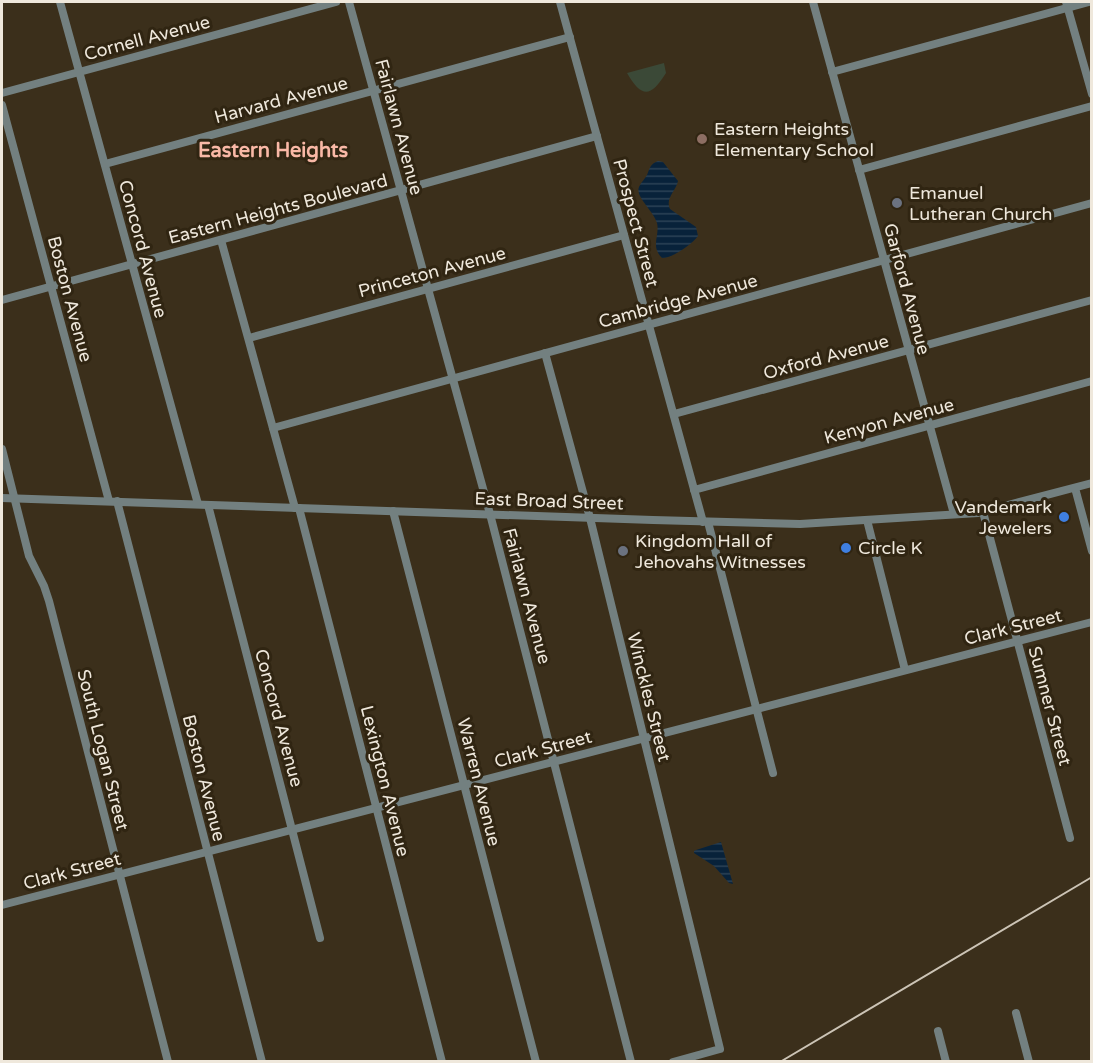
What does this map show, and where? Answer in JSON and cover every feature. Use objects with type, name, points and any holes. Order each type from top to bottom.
[{"type":"street","name":"Concord Avenue","points":[[60,2],[198,504]]},
{"type":"street","name":"Cornell Avenue","points":[[2,93],[336,2]]},
{"type":"street","name":"Fairlawn Avenue","points":[[349,2],[490,514],[631,1062]]},
{"type":"street","name":"Prospect Street","points":[[560,2],[694,490],[706,522],[773,773]]},
{"type":"street","name":"Garford Avenue","points":[[813,2],[954,514]]},
{"type":"street","points":[[832,72],[1067,4],[1089,2]]},
{"type":"street","points":[[1067,4],[1092,94]]},
{"type":"street","name":"Harvard Avenue","points":[[105,164],[570,37]]},
{"type":"street","name":"Boston Avenue","points":[[2,105],[113,501],[262,1062]]},
{"type":"street","points":[[859,170],[1092,106]]},
{"type":"street","name":"Eastern Heights Boulevard","points":[[2,300],[597,136]]},
{"type":"street","name":"Cambridge Avenue","points":[[273,428],[1092,203]]},
{"type":"street","name":"Princeton Avenue","points":[[249,338],[624,235]]},
{"type":"street","name":"Lexington Avenue","points":[[221,240],[297,508],[442,1062]]},
{"type":"street","name":"Oxford Avenue","points":[[674,414],[1092,300]]},
{"type":"street","name":"Winckles Street","points":[[545,353],[590,518],[720,1049],[673,1062]]},
{"type":"street","name":"Kenyon Avenue","points":[[694,490],[1092,381]]},
{"type":"street","name":"South Logan Street","points":[[2,449],[29,555],[49,601],[168,1062]]},
{"type":"street","name":"East Broad Street","points":[[2,498],[800,524],[983,512],[1092,483]]},
{"type":"street","points":[[1075,488],[1092,551]]},
{"type":"street","name":"Concord Avenue","points":[[208,505],[320,938]]},
{"type":"street","name":"Warren Avenue","points":[[393,511],[536,1062]]},
{"type":"street","name":"Sumner Street","points":[[983,512],[1070,838]]},
{"type":"street","points":[[867,520],[904,670]]},
{"type":"street","name":"Clark Street","points":[[2,905],[1092,622]]},
{"type":"street","points":[[1016,1013],[1029,1062]]},
{"type":"street","points":[[938,1031],[946,1062]]},
{"type":"green space","points":[[664,63],[666,73],[656,87],[646,92],[637,87],[627,73]]},
{"type":"water","points":[[663,162],[678,181],[669,201],[670,209],[696,227],[698,236],[682,250],[662,258],[658,254],[656,245],[657,223],[638,191],[653,163]]},
{"type":"water","points":[[721,842],[733,884],[729,883],[714,866],[694,853],[696,850]]},
{"type":"railway","points":[[780,1062],[1092,877]]},
{"type":"place","name":"Eastern Heights Elementary School","points":[[702,139]]},
{"type":"place","name":"Emanuel Lutheran Church","points":[[897,203]]},
{"type":"place","name":"Vandemark Jewelers","points":[[1064,517]]},
{"type":"place","name":"Circle K","points":[[846,548]]},
{"type":"place","name":"Kingdom Hall of Jehovahs Witnesses","points":[[623,551]]},
{"type":"district","name":"Eastern Heights","points":[[273,151]]}]
